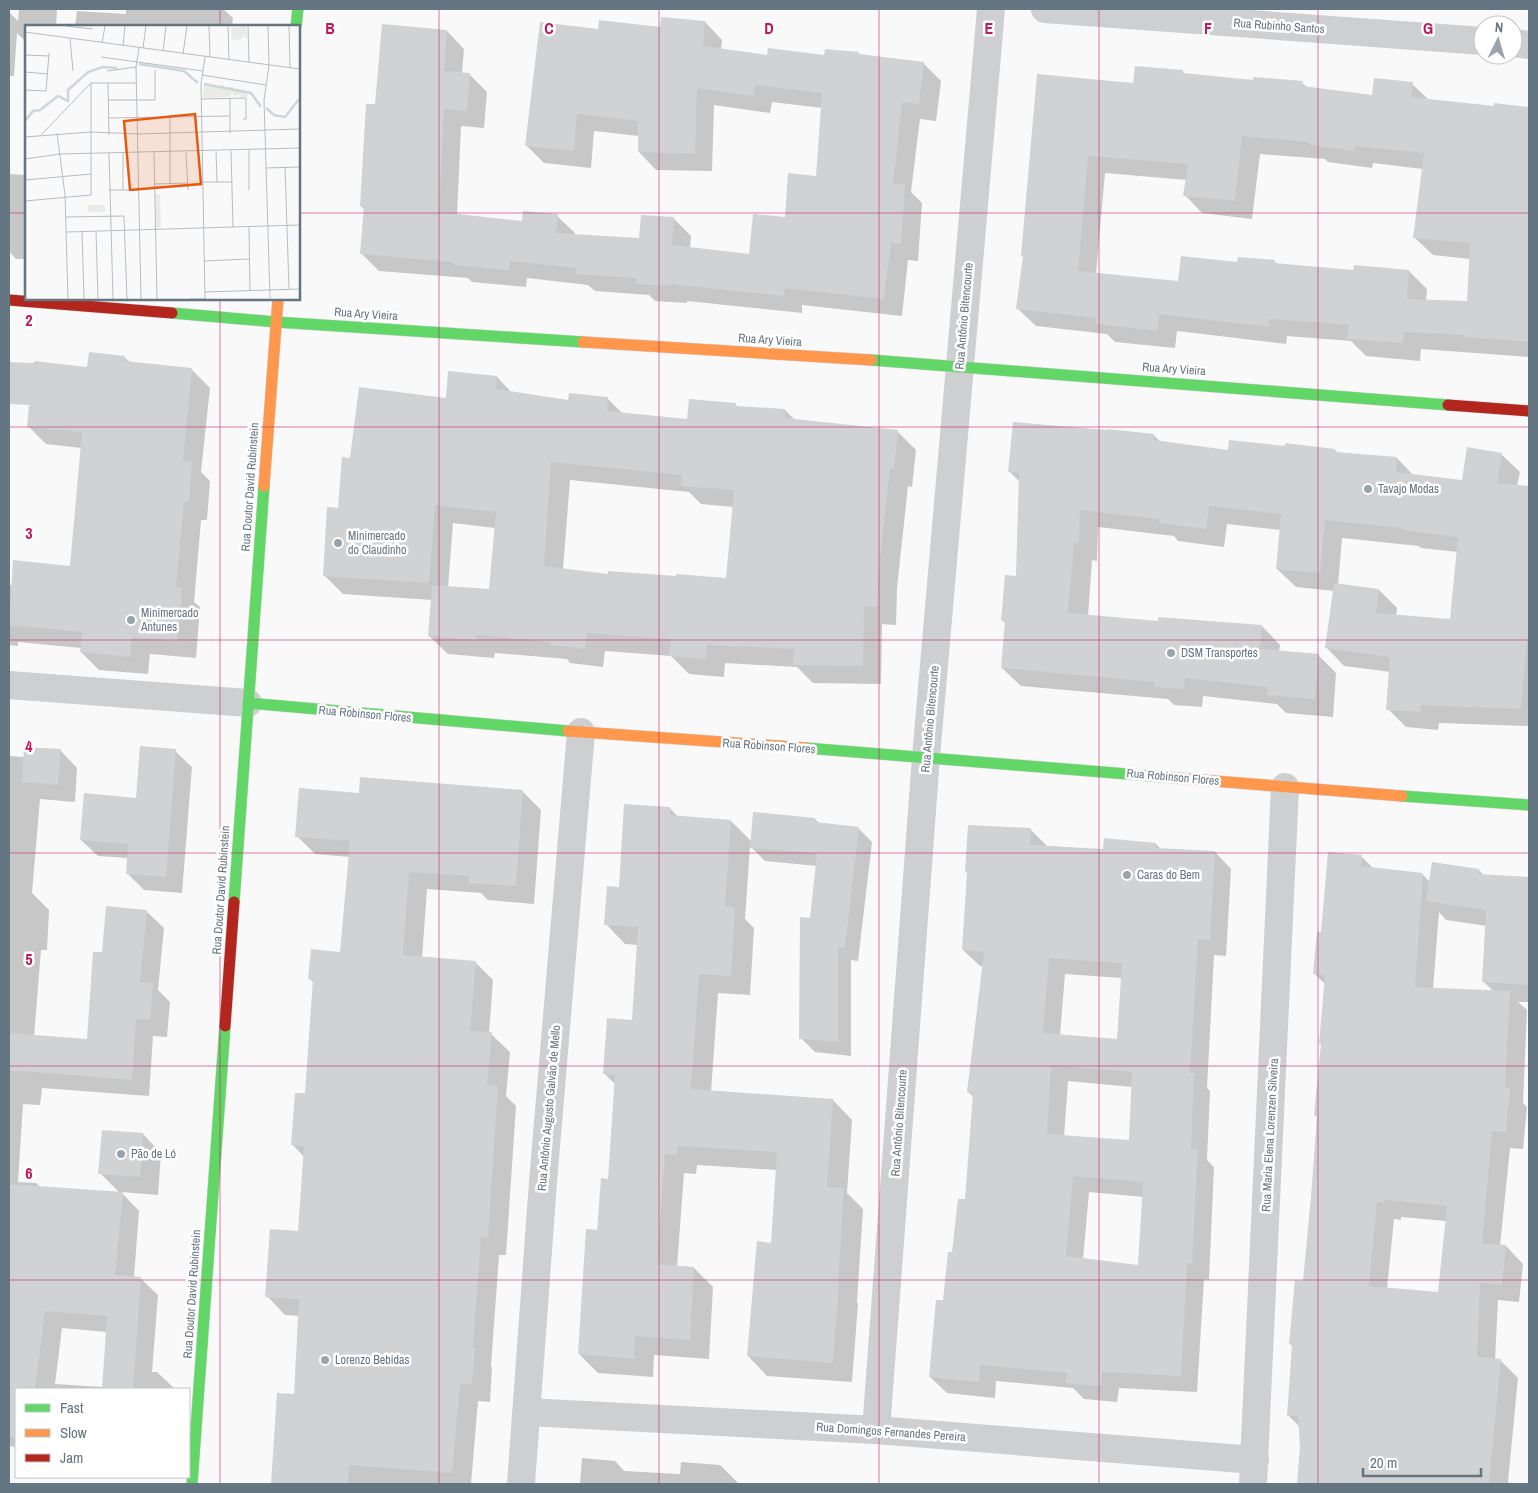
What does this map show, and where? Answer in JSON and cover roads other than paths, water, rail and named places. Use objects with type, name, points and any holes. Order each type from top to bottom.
[{"type":"street","points":[[296,25],[298,9]]},
{"type":"street","name":"Rua Antônio Bitencourte","points":[[876,1430],[926,757],[990,9]]},
{"type":"street","name":"Rua Rubinho Santos","points":[[1044,9],[1473,40]]},
{"type":"street","name":"Rua Ary Vieira","points":[[9,300],[276,322],[960,366],[1529,410]]},
{"type":"street","name":"Rua Doutor David Rubinstein","points":[[192,1484],[278,300]]},
{"type":"street","name":"Rua Robinson Flores","points":[[9,685],[248,703],[580,732],[926,757],[1285,787],[1529,804]]},
{"type":"street","name":"Rua Antônio Augusto Galvão de Mello","points":[[521,1484],[580,732]]},
{"type":"street","name":"Rua Maria Elena Lorenzen Silveira","points":[[1254,1472],[1285,787]]},
{"type":"street","name":"Rua Domingos Fernandes Pereira","points":[[527,1412],[876,1430],[1254,1472]]},
{"type":"place","name":"Tavajo Modas","points":[[1368,489]]},
{"type":"place","name":"Minimercado do Claudinho","points":[[338,543]]},
{"type":"place","name":"Minimercado Antunes","points":[[131,620]]},
{"type":"place","name":"DSM Transportes","points":[[1171,653]]},
{"type":"place","name":"Caras do Bem","points":[[1127,875]]},
{"type":"place","name":"Pão de Ló","points":[[121,1154]]},
{"type":"place","name":"Lorenzo Bebidas","points":[[325,1360]]}]
